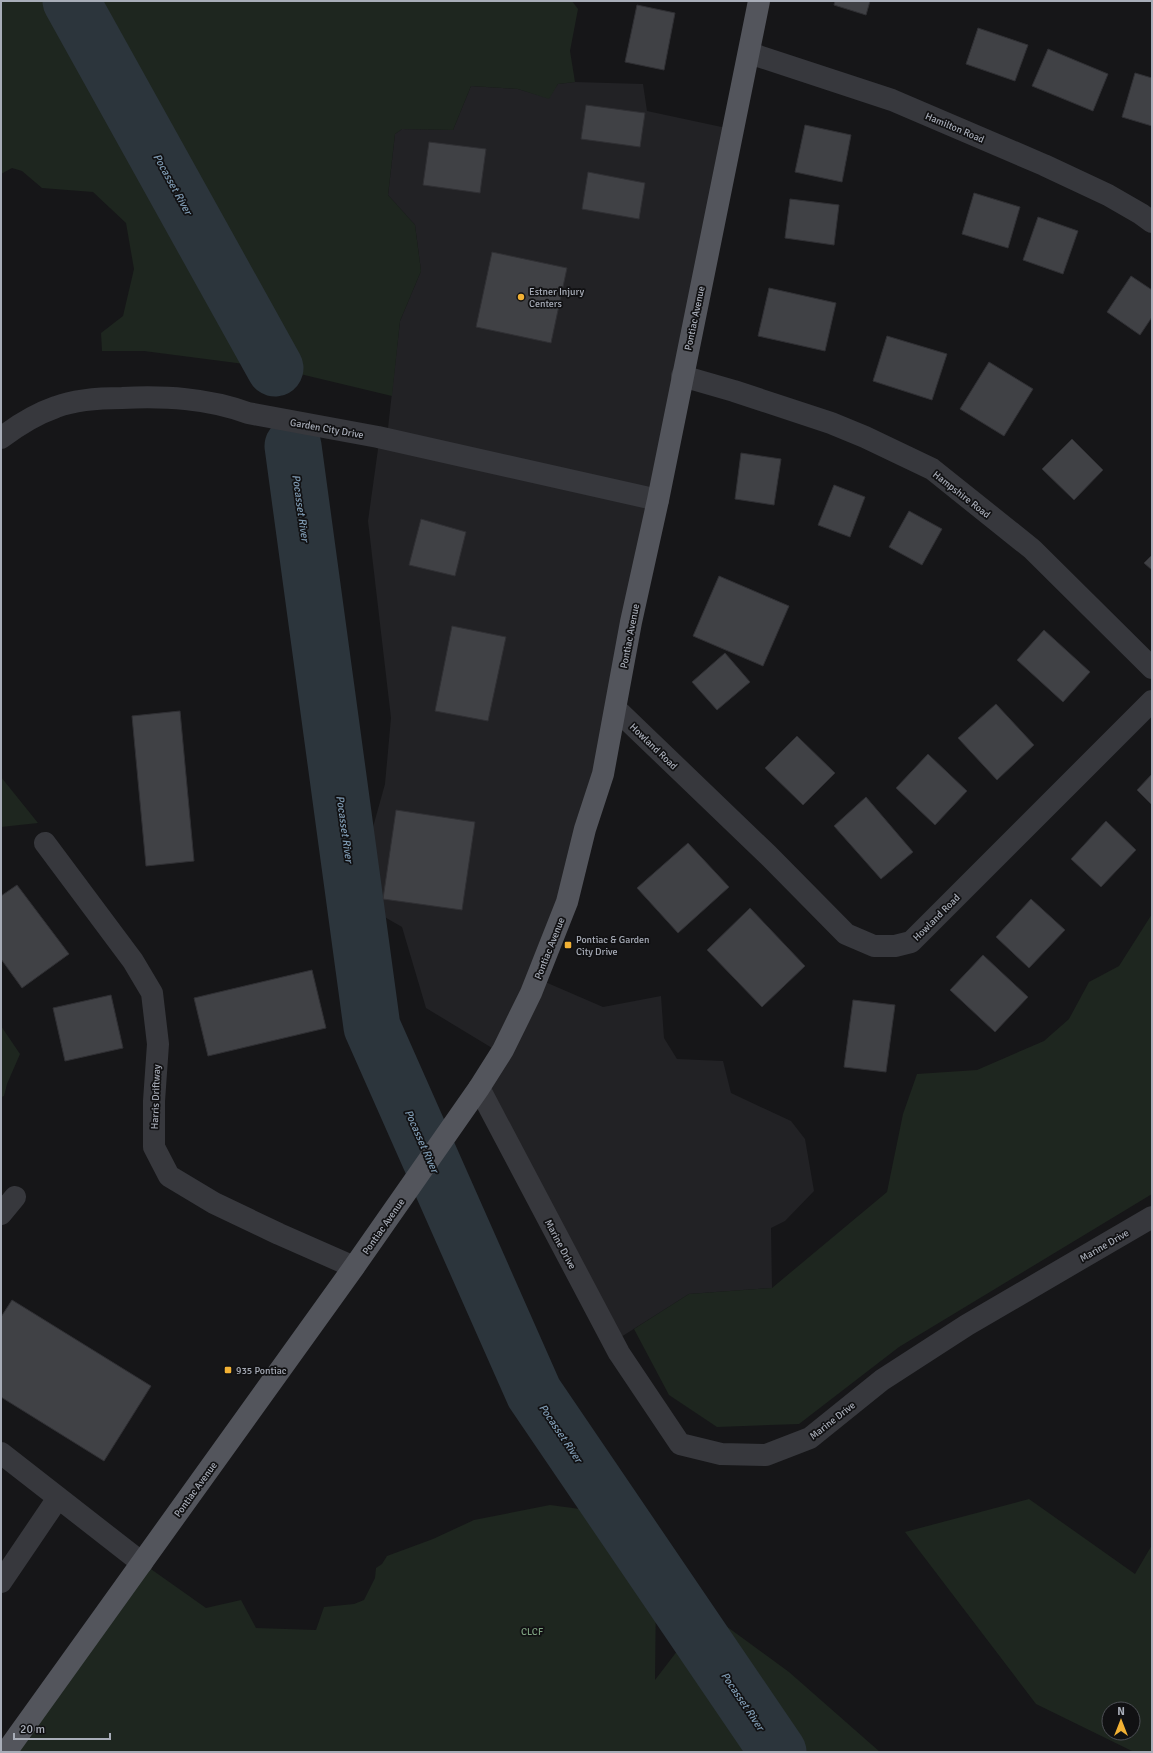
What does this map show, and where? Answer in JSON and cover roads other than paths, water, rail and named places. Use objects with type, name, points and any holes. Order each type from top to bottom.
[{"type":"main road","name":"Pontiac Avenue","points":[[6,1752],[449,1132],[503,1050],[531,993],[567,902],[585,829],[604,774],[631,622],[658,500],[759,1]]},
{"type":"street","name":"Hamilton Road","points":[[749,53],[900,103],[1044,165],[1108,195],[1152,222]]},
{"type":"street","name":"Hampshire Road","points":[[682,376],[734,391],[831,423],[865,437],[932,469],[1032,548],[1152,668]]},
{"type":"street","name":"Garden City Drive","points":[[1,438],[17,425],[57,406],[96,399],[157,396],[230,406],[253,414],[378,437],[658,500]]},
{"type":"street","name":"Howland Road","points":[[616,709],[768,855],[846,934],[874,946],[895,946],[910,942],[1152,701]]},
{"type":"street","name":"Harris Driftway","points":[[45,843],[133,961],[152,993],[158,1044],[154,1101],[154,1148],[169,1176],[214,1203],[278,1234],[354,1267]]},
{"type":"street","name":"Marine Drive","points":[[479,1088],[619,1353],[652,1404],[680,1444],[721,1454],[766,1455],[810,1438],[888,1376],[967,1325],[1152,1217]]},
{"type":"street","points":[[1,1214],[15,1198]]},
{"type":"street","points":[[1,1453],[142,1563]]},
{"type":"street","points":[[1,1582],[58,1498]]},
{"type":"waterway","name":"Pocasset River","points":[[71,1],[275,368]]},
{"type":"waterway","name":"Pocasset River","points":[[293,446],[372,1027],[534,1393],[778,1752]]},
{"type":"place","name":"Estner Injury Centers","points":[[521,297]]},
{"type":"place","name":"Pontiac & Garden City Drive","points":[[568,945]]},
{"type":"place","name":"935 Pontiac","points":[[228,1370]]},
{"type":"park label","name":"CLCF","points":[[532,1631]]}]
